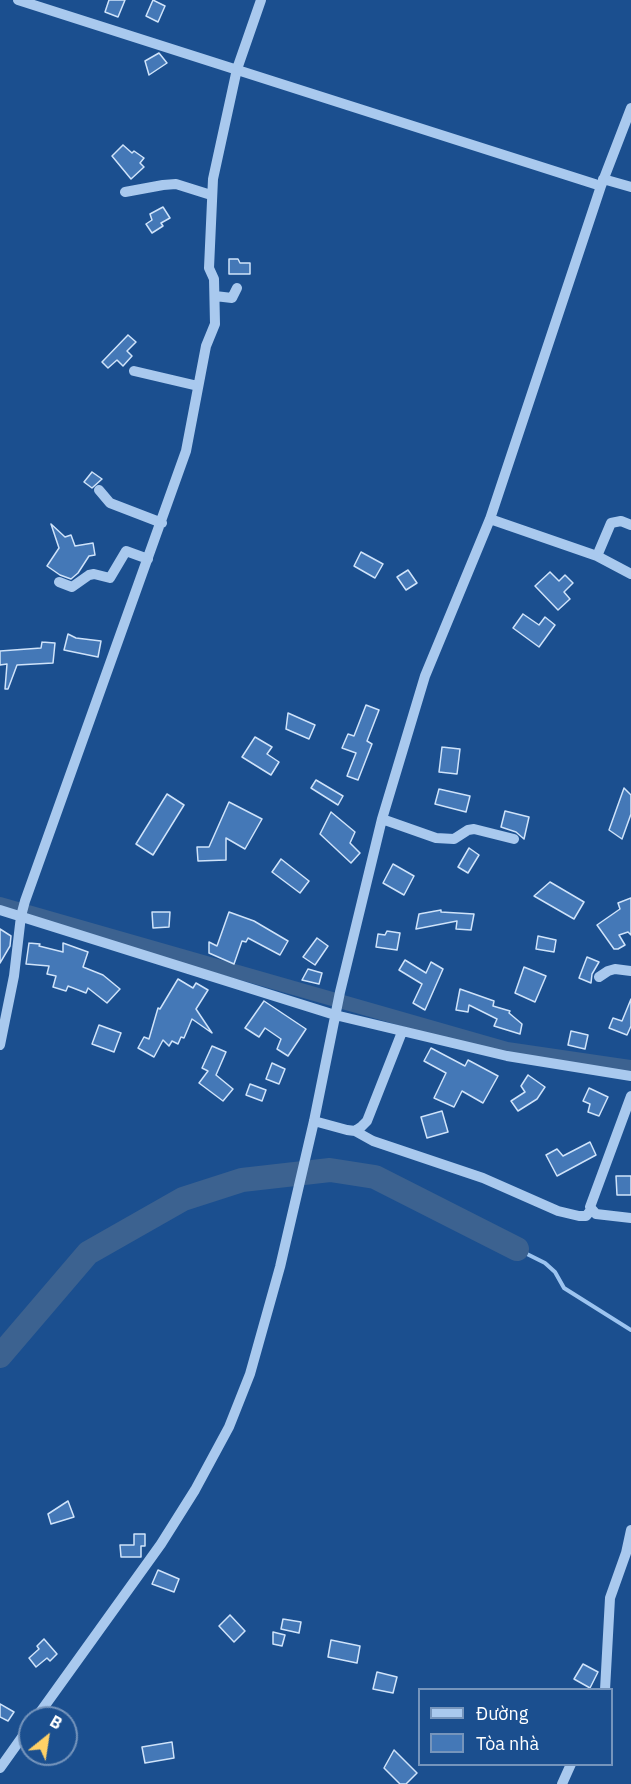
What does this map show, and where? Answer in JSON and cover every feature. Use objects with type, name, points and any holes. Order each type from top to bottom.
[{"type":"street","points":[[18,0],[602,182],[631,187]]},
{"type":"street","points":[[0,1045],[14,976],[25,901],[186,451],[206,346],[214,331],[214,279],[209,268],[211,195],[237,69],[261,0]]},
{"type":"street","points":[[45,1706],[161,1544],[195,1490],[229,1427],[253,1363],[280,1267],[314,1121],[340,992],[382,819],[425,676],[490,519],[602,182],[631,108]]},
{"type":"street","points":[[125,192],[176,184],[211,195]]},
{"type":"street","points":[[215,296],[232,298],[237,288]]},
{"type":"street","points":[[134,370],[198,386]]},
{"type":"street","points":[[99,490],[110,503],[162,523]]},
{"type":"street","points":[[490,519],[597,556],[631,574]]},
{"type":"street","points":[[597,556],[611,523],[621,521],[631,525]]},
{"type":"street","points":[[59,582],[72,587],[88,575],[94,574],[110,578],[126,550],[148,559]]},
{"type":"street","points":[[382,819],[436,838],[454,839],[474,829],[514,839]]},
{"type":"street","points":[[0,910],[402,1032],[507,1056],[631,1076]]},
{"type":"street","points":[[599,978],[615,969],[631,971]]},
{"type":"street","points":[[355,1131],[367,1121],[402,1032]]},
{"type":"street","points":[[314,1121],[355,1131],[373,1141],[483,1178],[558,1211],[586,1216],[591,1210],[591,1200],[631,1095]]},
{"type":"street","points":[[591,1210],[596,1214],[631,1218]]},
{"type":"street","points":[[605,1688],[610,1598],[626,1553],[631,1530]]},
{"type":"street","points":[[0,1768],[18,1743]]},
{"type":"street","points":[[562,1784],[570,1766]]},
{"type":"building","points":[[109,0],[125,0],[118,17],[105,12]]},
{"type":"building","points":[[153,0],[165,6],[158,22],[146,16]]},
{"type":"building","points":[[159,53],[167,63],[149,75],[145,61]]},
{"type":"building","points":[[123,145],[132,153],[134,151],[144,158],[140,163],[144,167],[131,179],[112,156]]},
{"type":"building","points":[[163,207],[170,218],[161,223],[163,226],[152,233],[146,224],[152,220],[150,214]]},
{"type":"building","points":[[229,259],[238,259],[240,263],[250,263],[250,274],[229,274]]},
{"type":"building","points":[[128,335],[136,342],[127,351],[132,356],[123,366],[117,360],[108,368],[102,362]]},
{"type":"building","points":[[92,472],[102,479],[92,488],[84,482]]},
{"type":"building","points":[[51,524],[65,537],[71,535],[75,546],[93,543],[95,555],[89,556],[78,573],[71,579],[47,566],[59,548]]},
{"type":"building","points":[[361,552],[383,564],[375,578],[354,566]]},
{"type":"building","points":[[408,570],[417,583],[406,590],[397,577]]},
{"type":"building","points":[[550,572],[559,581],[565,575],[573,583],[564,592],[570,599],[558,610],[535,586]]},
{"type":"building","points":[[523,614],[539,625],[545,617],[555,625],[539,647],[513,628]]},
{"type":"building","points":[[68,634],[76,638],[101,641],[98,657],[64,650]]},
{"type":"building","points":[[42,642],[55,643],[53,663],[17,665],[8,689],[5,689],[7,664],[0,665],[0,651],[41,648]]},
{"type":"building","points":[[366,705],[379,710],[367,741],[372,744],[358,780],[347,776],[356,753],[342,748],[348,734],[354,736]]},
{"type":"building","points":[[288,713],[315,725],[309,739],[286,729]]},
{"type":"building","points":[[255,737],[272,747],[267,754],[279,762],[271,775],[242,757]]},
{"type":"building","points":[[442,747],[460,749],[457,774],[439,772]]},
{"type":"building","points":[[316,780],[343,796],[338,805],[311,788]]},
{"type":"building","points":[[624,788],[631,795],[631,814],[622,839],[609,830]]},
{"type":"building","points":[[439,789],[470,796],[466,812],[435,804]]},
{"type":"building","points":[[167,794],[184,805],[153,855],[136,844]]},
{"type":"building","points":[[229,802],[262,819],[245,849],[226,838],[226,860],[198,861],[197,847],[209,847]]},
{"type":"building","points":[[505,811],[529,817],[524,839],[516,832],[501,827]]},
{"type":"building","points":[[331,812],[355,832],[350,843],[360,853],[351,863],[320,834]]},
{"type":"building","points":[[469,848],[479,855],[468,873],[458,867]]},
{"type":"building","points":[[281,859],[309,881],[300,893],[272,872]]},
{"type":"building","points":[[393,864],[414,876],[404,895],[383,883]]},
{"type":"building","points":[[550,882],[584,902],[574,919],[534,896]]},
{"type":"building","points":[[631,898],[631,935],[628,932],[619,935],[625,945],[614,949],[597,925],[620,909],[618,903]]},
{"type":"building","points":[[441,910],[441,912],[474,914],[471,930],[456,929],[457,921],[416,929],[419,914]]},
{"type":"building","points":[[152,912],[170,912],[169,927],[153,928]]},
{"type":"building","points":[[229,912],[254,921],[288,941],[280,955],[248,938],[246,942],[242,941],[234,964],[209,953],[209,942],[217,946]]},
{"type":"building","points":[[0,929],[11,936],[10,946],[0,963]]},
{"type":"building","points":[[387,931],[400,933],[397,950],[376,947],[378,934],[385,935]]},
{"type":"building","points":[[538,936],[556,940],[554,952],[536,949]]},
{"type":"building","points":[[317,938],[328,946],[315,965],[303,957]]},
{"type":"building","points":[[29,943],[40,944],[39,946],[63,952],[63,943],[88,952],[83,967],[103,975],[120,989],[107,1003],[88,988],[86,993],[68,986],[66,991],[53,987],[56,976],[47,974],[49,966],[26,964]]},
{"type":"building","points":[[587,957],[599,962],[592,974],[591,983],[579,978]]},
{"type":"building","points":[[405,960],[426,973],[431,962],[443,969],[425,1010],[413,1003],[422,984],[399,970]]},
{"type":"building","points":[[524,967],[546,976],[535,1002],[515,993]]},
{"type":"building","points":[[308,969],[322,973],[319,984],[302,980]]},
{"type":"building","points":[[178,979],[193,988],[196,983],[208,990],[196,1009],[212,1033],[192,1019],[184,1038],[181,1037],[178,1044],[172,1041],[169,1046],[163,1040],[154,1057],[138,1048],[144,1037],[149,1039],[158,1008],[160,1009]]},
{"type":"building","points":[[460,989],[494,1001],[493,1006],[510,1011],[509,1013],[522,1024],[520,1034],[494,1026],[497,1019],[469,1005],[468,1012],[456,1010]]},
{"type":"building","points":[[631,999],[631,1026],[627,1035],[609,1028],[613,1018],[622,1021]]},
{"type":"building","points":[[264,1001],[306,1029],[288,1056],[277,1049],[281,1039],[265,1028],[259,1037],[245,1028]]},
{"type":"building","points":[[99,1025],[121,1033],[114,1052],[92,1044]]},
{"type":"building","points":[[571,1031],[588,1035],[585,1049],[568,1045]]},
{"type":"building","points":[[212,1046],[226,1052],[216,1075],[233,1089],[223,1101],[199,1083],[208,1071],[202,1068]]},
{"type":"building","points":[[431,1048],[465,1066],[468,1060],[498,1076],[483,1103],[462,1091],[454,1107],[434,1098],[446,1073],[424,1061]]},
{"type":"building","points":[[272,1063],[285,1069],[279,1084],[266,1079]]},
{"type":"building","points":[[528,1075],[545,1087],[537,1099],[518,1111],[511,1101],[525,1092],[521,1086]]},
{"type":"building","points":[[250,1084],[266,1090],[262,1101],[246,1095]]},
{"type":"building","points":[[589,1088],[608,1097],[599,1116],[588,1112],[590,1104],[583,1101]]},
{"type":"building","points":[[442,1111],[448,1132],[427,1138],[421,1117]]},
{"type":"building","points":[[590,1142],[596,1155],[557,1176],[546,1155],[557,1149],[563,1156]]},
{"type":"building","points":[[616,1176],[631,1176],[631,1195],[617,1195]]},
{"type":"building","points":[[68,1501],[74,1517],[51,1524],[48,1514]]},
{"type":"building","points":[[134,1534],[145,1534],[145,1546],[141,1546],[141,1557],[121,1557],[120,1545],[134,1545]]},
{"type":"building","points":[[158,1570],[179,1579],[174,1592],[152,1584]]},
{"type":"building","points":[[230,1615],[245,1631],[234,1642],[219,1626]]},
{"type":"building","points":[[283,1619],[301,1622],[299,1633],[281,1629]]},
{"type":"building","points":[[273,1632],[285,1635],[282,1646],[273,1644]]},
{"type":"building","points":[[44,1639],[57,1654],[50,1661],[47,1658],[36,1667],[29,1658],[39,1649],[37,1646]]},
{"type":"building","points":[[331,1640],[360,1646],[357,1663],[328,1657]]},
{"type":"building","points":[[583,1664],[598,1672],[590,1688],[574,1679]]},
{"type":"building","points":[[377,1672],[397,1677],[393,1693],[373,1689]]},
{"type":"building","points":[[0,1704],[14,1712],[8,1721],[0,1717]]},
{"type":"building","points":[[172,1742],[174,1758],[145,1763],[142,1747]]},
{"type":"building","points":[[394,1750],[417,1773],[406,1784],[400,1784],[384,1768]]},
{"type":"waterway","points":[[0,904],[507,1049],[631,1067]]},
{"type":"waterway","points":[[0,1356],[88,1253],[183,1199],[242,1180],[330,1170],[375,1177],[517,1249]]},
{"type":"waterway","points":[[517,1249],[545,1263],[555,1272],[564,1288],[631,1330]]}]
